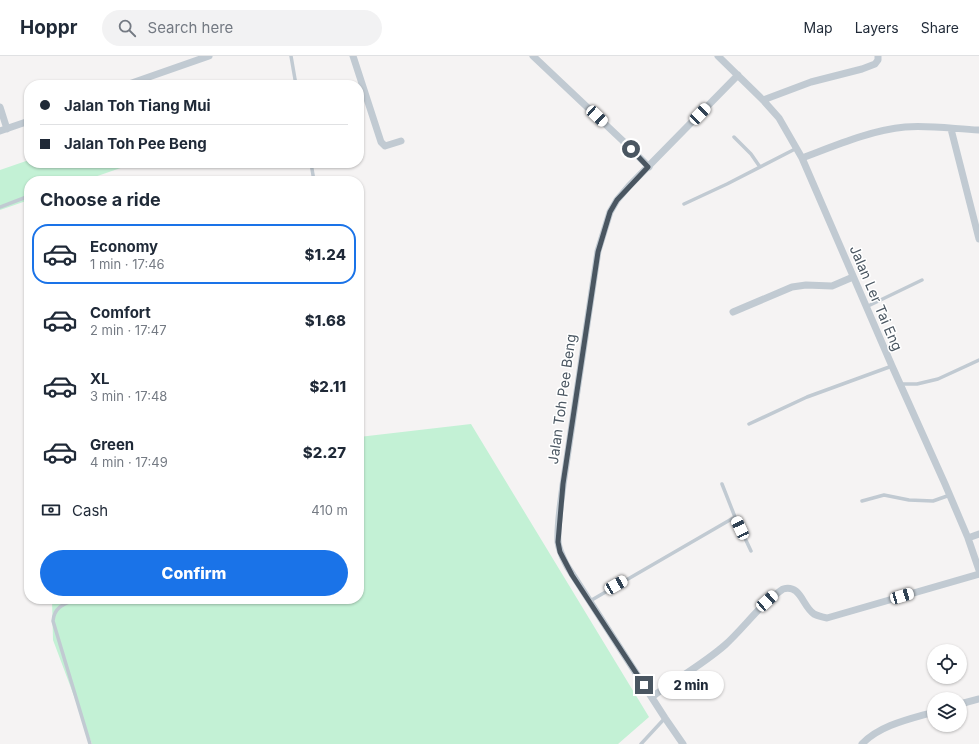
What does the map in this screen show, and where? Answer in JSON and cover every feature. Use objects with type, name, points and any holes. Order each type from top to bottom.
[{"type":"street","points":[[140,80],[209,56]]},
{"type":"street","points":[[353,56],[361,80]]},
{"type":"street","points":[[533,56],[623,140],[648,167]]},
{"type":"street","name":"Jalan Ler Tai Eng","points":[[718,56],[763,100],[779,118],[797,148],[950,495],[968,538],[979,570]]},
{"type":"street","points":[[763,100],[811,82],[862,69],[875,64],[878,60],[878,56]]},
{"type":"street","name":"Jalan Toh Pee Beng","points":[[683,744],[664,718],[590,600],[574,578],[560,552],[558,542],[563,484],[597,259],[604,229],[610,212],[617,200],[738,75]]},
{"type":"street","points":[[364,90],[381,142],[385,146],[401,141]]},
{"type":"street","points":[[0,107],[7,129]]},
{"type":"street","points":[[0,131],[24,122]]},
{"type":"street","points":[[802,158],[836,145],[890,129],[907,127],[979,130]]},
{"type":"street","points":[[951,129],[979,239]]},
{"type":"street","points":[[733,312],[792,287],[806,285],[832,286],[853,276]]},
{"type":"street","points":[[968,538],[979,534]]},
{"type":"street","points":[[652,697],[709,658],[733,637],[759,609],[783,589],[787,588],[796,591],[810,611],[815,615],[827,618],[979,574]]},
{"type":"street","points":[[967,702],[979,699]]},
{"type":"street","points":[[862,744],[866,739],[884,729],[906,720],[927,714]]},
{"type":"lane","points":[[291,56],[295,80]]},
{"type":"lane","points":[[734,137],[751,154],[760,167]]},
{"type":"lane","points":[[684,204],[797,148]]},
{"type":"lane","points":[[0,207],[24,198]]},
{"type":"lane","points":[[866,307],[922,280]]},
{"type":"lane","points":[[900,384],[917,384],[938,379],[979,360]]},
{"type":"lane","points":[[749,424],[813,394],[892,366]]},
{"type":"lane","points":[[722,484],[751,551]]},
{"type":"lane","points":[[862,501],[884,495],[908,500],[933,501],[950,495]]},
{"type":"lane","points":[[590,600],[735,517]]},
{"type":"lane","points":[[64,604],[59,606],[56,610],[53,616],[53,621],[90,744]]},
{"type":"lane","points":[[642,744],[664,718]]},
{"type":"green space","points":[[24,162],[24,168],[121,168],[97,176],[24,176],[24,202],[0,210],[0,170]]},
{"type":"green space","points":[[471,424],[649,717],[618,744],[92,744],[53,640],[52,604],[364,604],[364,436]]},
{"type":"route","points":[[631,149],[648,167],[617,200],[610,212],[598,252],[563,484],[558,542],[560,552],[577,584],[590,600],[644,685]]}]
